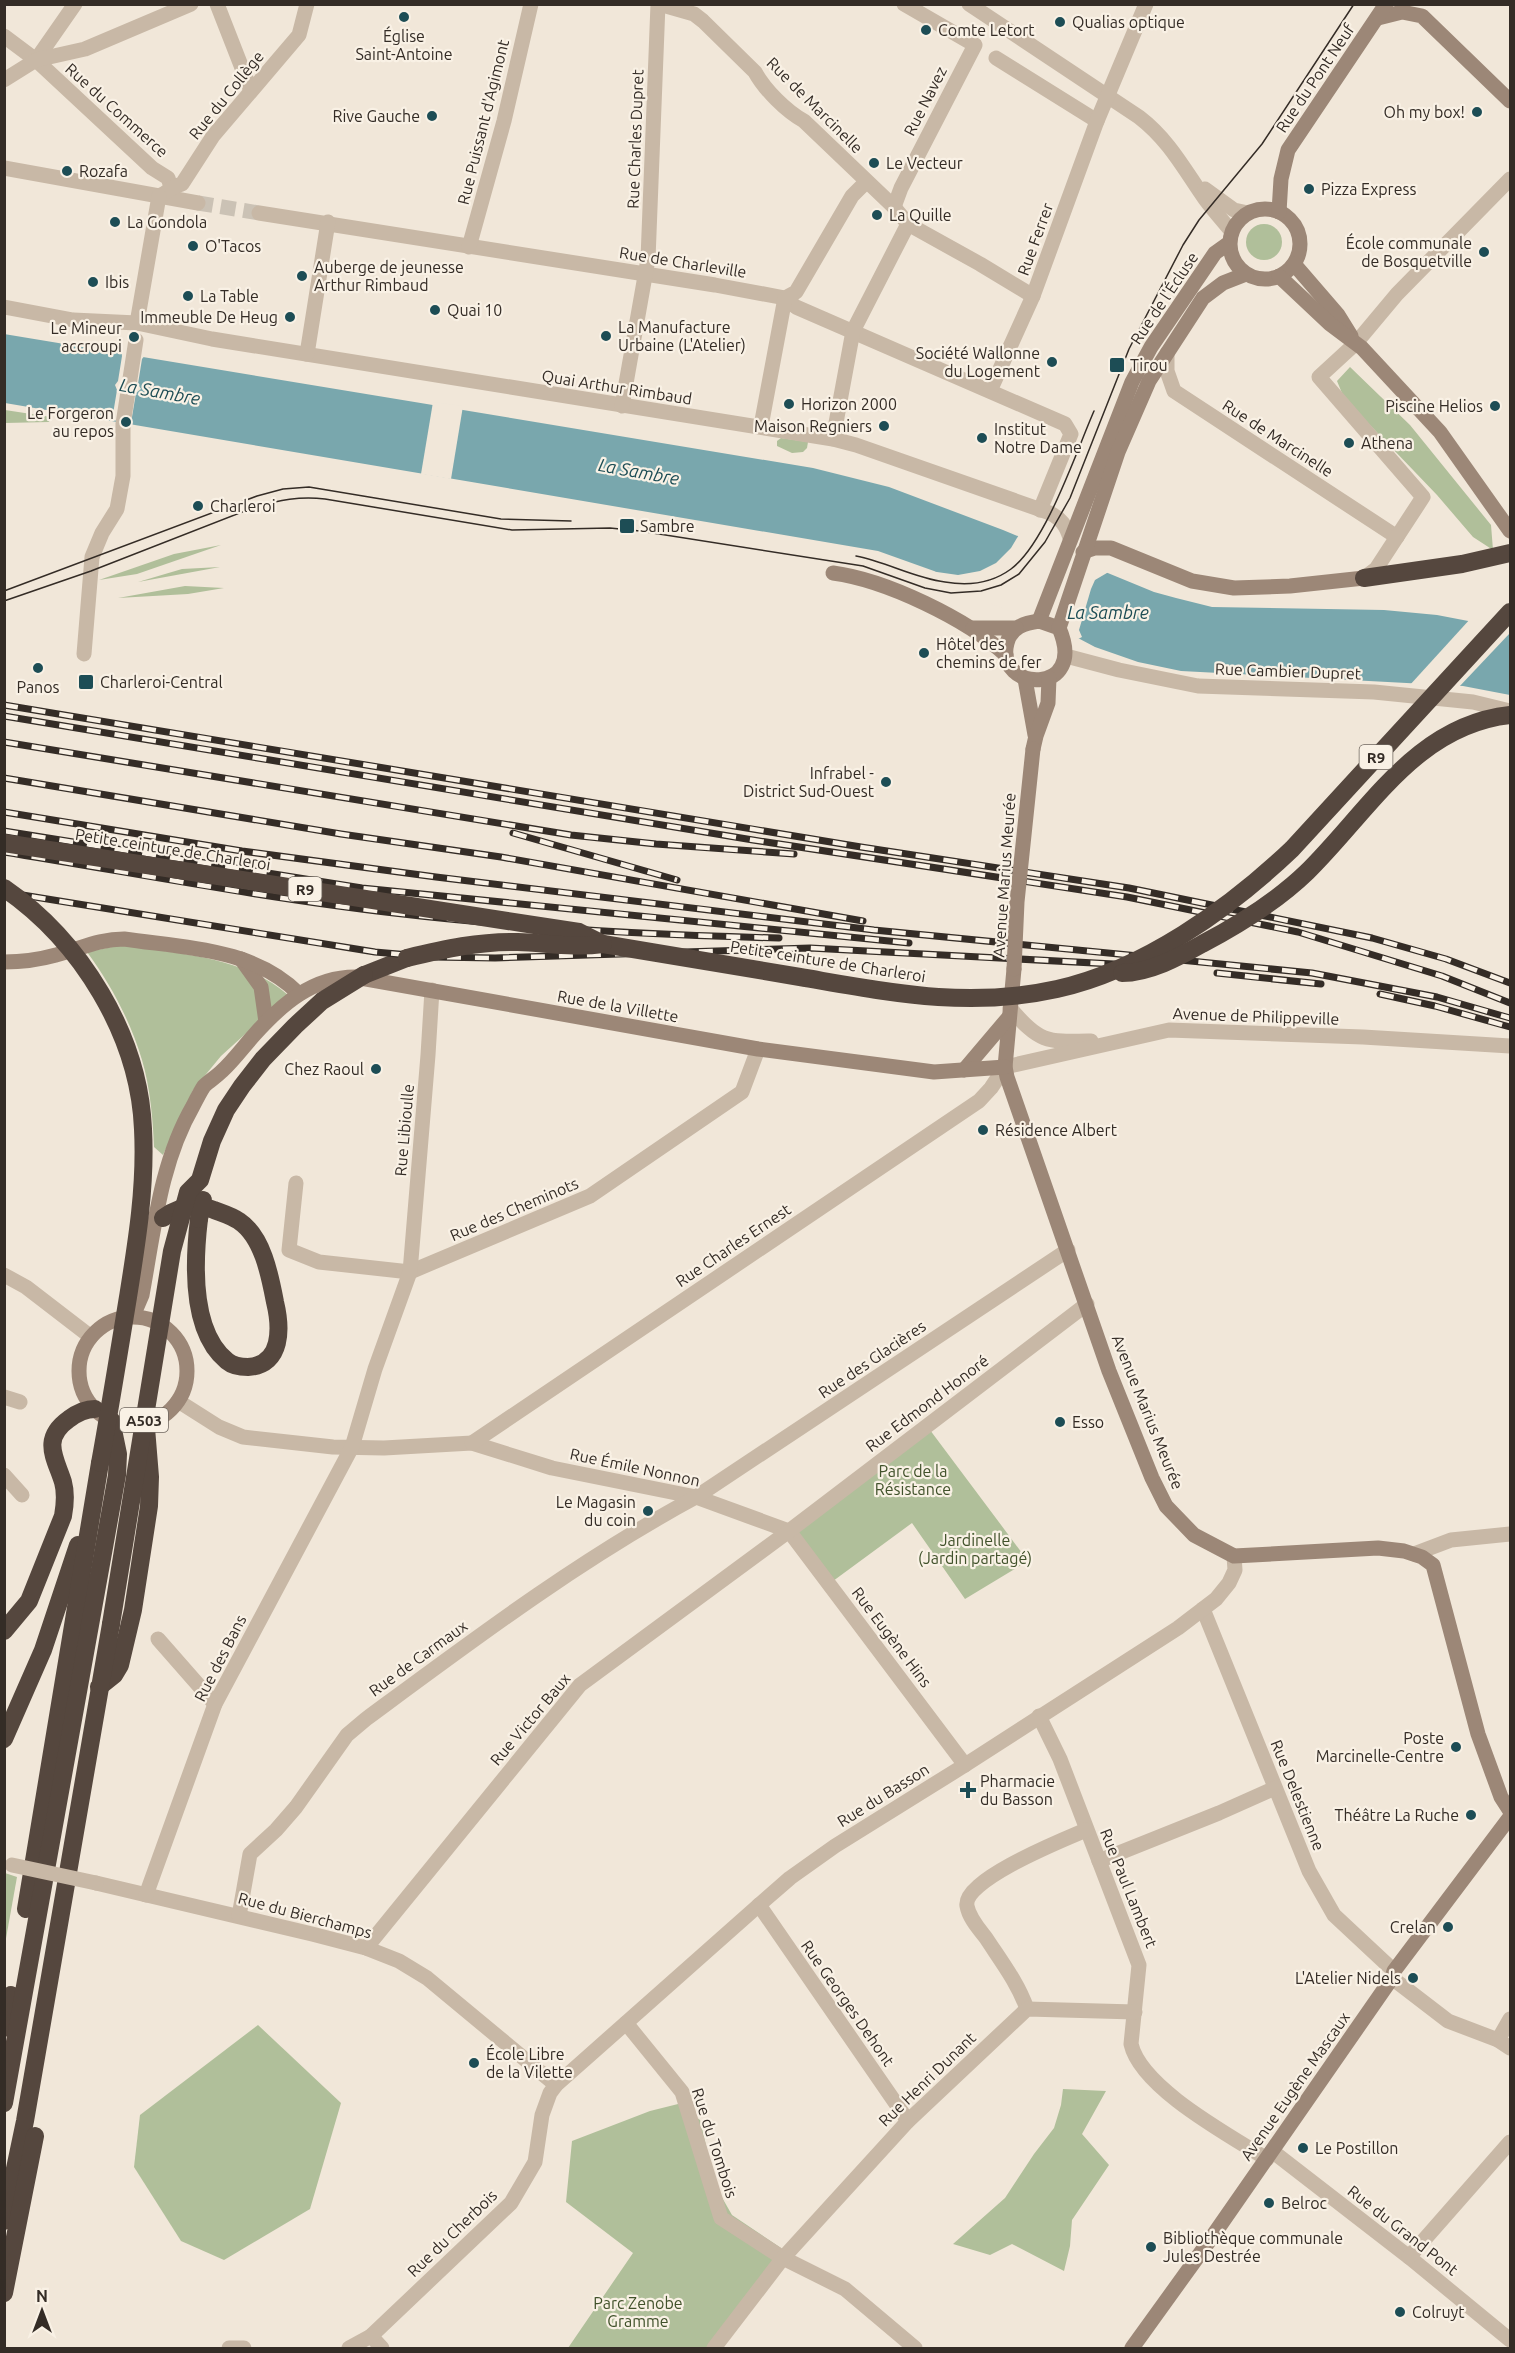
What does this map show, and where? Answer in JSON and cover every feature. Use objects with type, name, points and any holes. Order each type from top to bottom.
[{"type":"highway","points":[[1364,578],[1462,564],[1510,553]]},
{"type":"highway","name":"Petite ceinture de Charleroi","points":[[4,843],[579,932],[603,944],[897,993],[960,1000],[993,999],[1058,989],[1108,972],[1137,959],[1202,923],[1259,881],[1292,849],[1510,612]]},
{"type":"highway","points":[[1108,972],[1136,973],[1187,953],[1226,932],[1291,887],[1401,770],[1431,744],[1468,724],[1510,713]]},
{"type":"highway","name":"A503","points":[[4,888],[41,918],[74,955],[108,1006],[133,1070],[143,1127],[142,1209],[112,1399],[90,1512],[76,1617],[4,2028]]},
{"type":"highway","points":[[164,1218],[182,1207],[207,1207],[239,1220],[254,1237],[272,1284],[280,1325],[277,1345],[268,1359],[260,1365],[244,1367],[227,1362],[214,1344],[202,1316],[196,1286],[196,1241],[203,1200],[200,1180],[212,1141],[223,1117],[250,1074],[275,1045],[322,1001],[364,975],[407,958],[471,944],[518,942],[580,947],[603,944]]},
{"type":"highway","name":"A503","points":[[4,2221],[111,1624],[172,1251],[188,1192],[200,1180]]},
{"type":"highway","points":[[4,1631],[29,1601],[63,1516],[63,1482],[52,1451],[54,1436],[67,1421],[83,1411],[95,1409]]},
{"type":"highway","points":[[4,2103],[117,1475],[118,1454],[111,1420]]},
{"type":"highway","points":[[99,1687],[114,1675],[120,1665],[133,1610],[150,1491],[146,1423]]},
{"type":"highway","points":[[4,1738],[43,1650],[90,1512]]},
{"type":"highway","points":[[4,2293],[37,2122],[30,2086]]},
{"type":"main road","points":[[1382,11],[1418,10],[1510,101]]},
{"type":"main road","name":"Rue du Pont Neuf","points":[[1279,212],[1281,178],[1288,150],[1382,11]]},
{"type":"main road","points":[[1266,209],[1279,212],[1296,227],[1299,234],[1300,251],[1294,264],[1279,276],[1265,280],[1246,274],[1236,264],[1231,254],[1231,238],[1239,220],[1248,213],[1266,209]]},
{"type":"main road","name":"Rue de l'Écluse","points":[[1027,624],[1067,544],[1132,382],[1151,346],[1215,253],[1231,238]]},
{"type":"main road","points":[[1294,264],[1338,315],[1356,343]]},
{"type":"main road","name":"Rue de l'Écluse","points":[[1061,633],[1082,554],[1122,442],[1149,381],[1203,298],[1223,283],[1246,274]]},
{"type":"main road","points":[[1279,276],[1330,324],[1356,343],[1440,432],[1510,531]]},
{"type":"main road","points":[[1082,554],[1095,548],[1111,548],[1192,581],[1234,588],[1290,586],[1364,578]]},
{"type":"main road","points":[[833,573],[863,578],[886,586],[973,628],[1006,655]]},
{"type":"main road","points":[[973,628],[1027,624],[1061,633],[1066,656],[1061,668],[1049,678],[1035,681],[1025,679],[1016,674],[1009,665],[1006,645],[1010,636],[1027,624]]},
{"type":"main road","name":"Avenue Marius Meurée","points":[[1049,678],[1048,704],[1034,743],[1017,902],[1014,969],[1005,1067],[1109,1371],[1152,1478],[1166,1506],[1194,1535],[1234,1556]]},
{"type":"main road","name":"Avenue Marius Meurée","points":[[1025,679],[1034,743]]},
{"type":"main road","points":[[4,962],[30,962],[107,939],[180,947],[241,958],[284,979],[299,994]]},
{"type":"main road","points":[[241,958],[261,987],[266,1022]]},
{"type":"main road","name":"Rue de la Villette","points":[[223,1071],[266,1022],[299,994],[312,985],[342,977],[432,990],[758,1048],[934,1072],[1005,1067]]},
{"type":"main road","points":[[964,1070],[1010,1013]]},
{"type":"main road","points":[[154,1321],[150,1299],[169,1193],[185,1145],[223,1071]]},
{"type":"main road","points":[[127,1317],[136,1309],[142,1294],[164,1176],[174,1145],[204,1087],[223,1071]]},
{"type":"main road","points":[[141,1317],[154,1321],[168,1329],[178,1341],[185,1355],[187,1371],[185,1387],[178,1401],[169,1411],[146,1423],[128,1424],[111,1420],[95,1409],[80,1381],[79,1366],[83,1350],[101,1327],[114,1320],[141,1317]]},
{"type":"main road","points":[[1234,1556],[1378,1548],[1414,1554],[1433,1565],[1478,1734],[1506,1794],[1510,1811]]},
{"type":"main road","name":"Avenue Eugène Mascaux","points":[[1132,2349],[1393,1974],[1510,1817]]},
{"type":"street","points":[[36,60],[75,4]]},
{"type":"street","points":[[217,4],[251,91]]},
{"type":"street","name":"Rue du Collège","points":[[165,191],[182,184],[213,136],[299,35],[307,4]]},
{"type":"street","name":"Rue Puissant d'Agimont","points":[[469,247],[504,121],[531,4]]},
{"type":"street","name":"Rue de Marcinelle","points":[[659,4],[694,14],[703,21],[755,72],[796,117],[804,121],[894,207],[908,224],[1033,296]]},
{"type":"street","name":"Rue Charles Dupret","points":[[622,406],[648,259],[659,4]]},
{"type":"street","name":"Rue Navez","points":[[894,207],[901,188],[975,45],[904,4]]},
{"type":"street","points":[[969,4],[1159,132],[1231,238]]},
{"type":"street","name":"Rue Ferrer","points":[[990,391],[1033,296],[1097,121],[1146,4]]},
{"type":"street","points":[[4,80],[36,60],[85,49],[182,6]]},
{"type":"street","name":"Rue du Commerce","points":[[4,36],[36,60],[152,168],[168,178],[165,191]]},
{"type":"street","points":[[996,58],[1097,121]]},
{"type":"street","points":[[4,168],[165,191],[198,203]]},
{"type":"street","points":[[1364,578],[1376,568],[1423,497],[1319,378],[1356,343],[1397,294],[1510,179]]},
{"type":"street","points":[[761,426],[785,298],[796,292],[852,196],[866,182]]},
{"type":"street","points":[[1195,183],[1234,210],[1248,213]]},
{"type":"street","points":[[137,323],[165,191]]},
{"type":"street","name":"Rue de Charleville","points":[[259,213],[328,222],[785,298],[796,307],[1065,424],[1071,434],[1040,510]]},
{"type":"street","points":[[307,354],[328,222]]},
{"type":"street","points":[[833,439],[853,331],[908,224]]},
{"type":"street","name":"Quai Arthur Rimbaud","points":[[4,307],[74,320],[137,323],[212,339],[833,439],[856,445],[1058,517],[1066,526],[1067,544]]},
{"type":"street","points":[[84,654],[92,557],[102,533],[117,509],[123,476],[123,424],[136,340]]},
{"type":"street","name":"Rue de Marcinelle","points":[[1167,353],[1167,371],[1174,391],[1396,537]]},
{"type":"street","name":"Rue Cambier Dupret","points":[[1066,656],[1119,670],[1198,686],[1374,692],[1473,702],[1510,713]]},
{"type":"street","name":"Rue Libioulle","points":[[410,1272],[432,990]]},
{"type":"street","points":[[1010,1013],[1039,1037],[1056,1041],[1124,1041]]},
{"type":"street","name":"Avenue de Philippeville","points":[[1005,1067],[1169,1030],[1363,1037],[1510,1046]]},
{"type":"street","name":"Rue des Cheminots","points":[[410,1272],[590,1196],[742,1092],[758,1048]]},
{"type":"street","name":"Rue Charles Ernest","points":[[472,1443],[979,1101],[992,1088],[1005,1067]]},
{"type":"street","points":[[296,1183],[289,1250],[319,1262],[410,1272],[375,1369],[352,1447]]},
{"type":"street","name":"Rue des Glacières","points":[[696,1497],[1068,1250]]},
{"type":"street","points":[[4,1275],[26,1287],[91,1337]]},
{"type":"street","name":"Rue Edmond Honoré","points":[[789,1531],[1087,1304]]},
{"type":"street","points":[[4,1397],[20,1402]]},
{"type":"street","points":[[178,1401],[219,1427],[243,1437],[308,1445],[384,1448],[472,1443]]},
{"type":"street","name":"Rue Émile Nonnon","points":[[472,1443],[552,1468],[696,1497],[789,1531]]},
{"type":"street","name":"Rue des Bans","points":[[146,1896],[215,1704],[352,1447]]},
{"type":"street","points":[[4,1475],[22,1495]]},
{"type":"street","name":"Rue de Carmaux","points":[[238,1916],[250,1854],[296,1807],[348,1735],[366,1719],[507,1616],[635,1531],[696,1497]]},
{"type":"street","name":"Rue Eugène Hins","points":[[789,1531],[965,1765]]},
{"type":"street","name":"Rue Victor Baux","points":[[366,1948],[580,1685],[789,1531]]},
{"type":"street","points":[[1414,1554],[1451,1540],[1510,1534]]},
{"type":"street","name":"Rue du Basson","points":[[556,2085],[790,1878],[835,1846],[1150,1646],[1216,1599],[1229,1584],[1235,1569],[1234,1556]]},
{"type":"street","name":"Rue Delestienne","points":[[1203,1609],[1309,1871],[1334,1915],[1393,1974],[1448,2021],[1504,2044]]},
{"type":"street","points":[[158,1639],[215,1704]]},
{"type":"street","name":"Rue Paul Lambert","points":[[1039,1716],[1060,1759],[1139,1965],[1131,2044],[1134,2056],[1142,2068],[1182,2105],[1218,2130],[1269,2155]]},
{"type":"street","points":[[1099,1861],[1275,1788]]},
{"type":"street","points":[[1086,1830],[998,1871],[969,1893],[966,1905],[971,1917],[1011,1977],[1027,2009],[1135,2013]]},
{"type":"street","name":"Rue du Bierchamps","points":[[8,1864],[238,1916],[366,1948],[399,1961],[427,1978],[556,2085]]},
{"type":"street","name":"Rue Georges Dehont","points":[[759,1905],[908,2121]]},
{"type":"street","name":"Rue Henri Dunant","points":[[714,2349],[783,2258],[908,2121],[1027,2009]]},
{"type":"street","points":[[1504,2044],[1510,2019]]},
{"type":"street","name":"Rue du Tombois","points":[[626,2023],[682,2092],[721,2218],[783,2258],[845,2289],[915,2349]]},
{"type":"street","name":"Rue du Cherbois","points":[[349,2349],[371,2336],[511,2203],[535,2162],[543,2115],[550,2093],[556,2085]]},
{"type":"street","points":[[1409,2257],[1510,2142]]},
{"type":"street","name":"Rue du Grand Pont","points":[[1269,2155],[1409,2257],[1510,2340]]},
{"type":"street","points":[[371,2336],[382,2349]]},
{"type":"street","points":[[229,2349],[244,2349]]},
{"type":"green space","points":[[1264,224],[1277,229],[1282,242],[1277,255],[1264,260],[1251,255],[1246,242],[1251,229]]},
{"type":"green space","points":[[1350,367],[1410,425],[1491,525],[1493,550],[1473,537],[1437,495],[1344,398],[1337,381]]},
{"type":"green space","points":[[4,410],[51,417],[49,422],[5,423]]},
{"type":"green space","points":[[781,438],[808,442],[807,448],[803,452],[792,453],[777,446],[777,441]]},
{"type":"green space","points":[[221,545],[137,574],[99,580],[174,554]]},
{"type":"green space","points":[[220,567],[138,582],[182,569]]},
{"type":"green space","points":[[185,586],[224,588],[188,594],[118,598]]},
{"type":"green space","points":[[122,945],[187,954],[230,964],[270,982],[288,995],[221,1056],[193,1090],[163,1155],[154,1147],[152,1114],[145,1070],[132,1031],[119,1003],[87,952]]},
{"type":"green space","name":"Parc de la Résistance","points":[[927,1426],[1028,1561],[965,1599],[912,1523],[829,1584],[789,1531]]},
{"type":"green space","points":[[4,1873],[17,1877],[5,1944]]},
{"type":"green space","points":[[258,2025],[341,2103],[310,2209],[224,2260],[181,2241],[134,2167],[140,2115]]},
{"type":"green space","points":[[1063,2089],[1106,2091],[1082,2134],[1109,2165],[1072,2220],[1070,2246],[1064,2271],[1012,2244],[990,2255],[953,2244],[1005,2198],[1054,2128]]},
{"type":"green space","name":"Parc Zenobe Gramme","points":[[678,2104],[700,2120],[716,2187],[732,2215],[781,2248],[783,2258],[714,2348],[568,2348],[633,2253],[566,2202],[572,2141],[650,2111]]},
{"type":"water","name":"La Sambre","points":[[4,334],[813,468],[889,487],[1003,530],[1154,592],[1212,607],[1384,610],[1437,615],[1510,629],[1510,695],[1463,686],[1181,671],[1138,662],[1095,647],[1059,628],[980,596],[934,571],[878,551],[5,403]]},
{"type":"pier","points":[[121,350],[146,354],[142,359],[138,384],[141,389],[136,393],[131,423],[112,420]]},
{"type":"pier","points":[[433,402],[463,406],[451,479],[421,474]]},
{"type":"pier","points":[[1020,533],[1112,570],[1095,580],[1079,630],[1082,637],[1076,640],[1058,630],[979,599],[929,573],[930,571],[958,575],[980,571],[996,563],[1011,548]]},
{"type":"pier","points":[[1471,618],[1510,626],[1510,633],[1458,688],[1409,686]]},
{"type":"tunnel","points":[[198,203],[259,213]]},
{"type":"tram line","points":[[4,601],[91,571],[255,507],[298,498],[325,499],[512,530],[610,528],[640,531],[863,566],[925,588],[951,593],[981,591],[1001,585],[1019,574],[1045,542],[1070,498],[1129,349],[1183,245],[1199,220],[1262,144],[1354,4]]},
{"type":"tram line","points":[[856,556],[922,577],[954,583],[980,582],[1004,574],[1024,556],[1048,518],[1094,411]]},
{"type":"tram line","points":[[4,591],[257,496],[283,489],[309,487],[501,519],[571,521]]},
{"type":"railway","points":[[4,705],[861,847],[1129,888],[1372,938],[1446,959],[1510,983]]},
{"type":"railway","points":[[4,716],[753,840],[1127,897],[1298,932],[1442,976],[1510,1003]]},
{"type":"railway","points":[[4,742],[571,835],[794,854]]},
{"type":"railway","points":[[4,778],[341,834],[501,857],[863,921]]},
{"type":"railway","points":[[4,812],[242,851],[436,877],[874,930],[1312,973],[1437,997],[1510,1018]]},
{"type":"railway","points":[[4,831],[362,888],[909,943]]},
{"type":"railway","points":[[513,833],[677,880]]},
{"type":"railway","points":[[4,852],[248,893],[394,913],[586,930],[779,938]]},
{"type":"railway","points":[[4,892],[375,952],[432,957],[495,958],[810,948],[1151,966]]},
{"type":"railway","points":[[1217,973],[1321,984]]},
{"type":"railway","points":[[1380,994],[1435,1006],[1510,1027]]},
{"type":"place","name":"Église Saint-Antoine","points":[[404,17]]},
{"type":"place","name":"Qualias optique","points":[[1060,22]]},
{"type":"place","name":"Comte Letort","points":[[926,30]]},
{"type":"place","name":"Oh my box!","points":[[1477,112]]},
{"type":"place","name":"Rive Gauche","points":[[432,116]]},
{"type":"place","name":"Le Vecteur","points":[[874,163]]},
{"type":"place","name":"Rozafa","points":[[67,171]]},
{"type":"place","name":"Pizza Express","points":[[1309,189]]},
{"type":"place","name":"La Quille","points":[[877,215]]},
{"type":"place","name":"La Gondola","points":[[115,222]]},
{"type":"place","name":"O'Tacos","points":[[193,246]]},
{"type":"place","name":"École communale de Bosquetville","points":[[1484,252]]},
{"type":"place","name":"Auberge de jeunesse Arthur Rimbaud","points":[[302,276]]},
{"type":"place","name":"Ibis","points":[[93,282]]},
{"type":"place","name":"La Table","points":[[188,296]]},
{"type":"place","name":"Quai 10","points":[[435,310]]},
{"type":"place","name":"Immeuble De Heug","points":[[290,317]]},
{"type":"place","name":"La Manufacture Urbaine (L'Atelier)","points":[[606,336]]},
{"type":"place","name":"Le Mineur accroupi","points":[[134,337]]},
{"type":"place","name":"Société Wallonne du Logement","points":[[1052,362]]},
{"type":"place","name":"Tirou","points":[[1117,365]]},
{"type":"place","name":"Horizon 2000","points":[[789,404]]},
{"type":"place","name":"Piscine Helios","points":[[1495,406]]},
{"type":"place","name":"Le Forgeron au repos","points":[[126,422]]},
{"type":"place","name":"Maison Regniers","points":[[884,426]]},
{"type":"place","name":"Institut Notre Dame","points":[[982,438]]},
{"type":"place","name":"Athena","points":[[1349,443]]},
{"type":"place","name":"Charleroi","points":[[198,506]]},
{"type":"place","name":"Sambre","points":[[627,526]]},
{"type":"place","name":"Hôtel des chemins de fer","points":[[924,653]]},
{"type":"place","name":"Panos","points":[[38,668]]},
{"type":"place","name":"Charleroi-Central","points":[[86,682]]},
{"type":"place","name":"Infrabel - District Sud-Ouest","points":[[886,782]]},
{"type":"place","name":"Chez Raoul","points":[[376,1069]]},
{"type":"place","name":"Résidence Albert","points":[[983,1130]]},
{"type":"place","name":"Esso","points":[[1060,1422]]},
{"type":"place","name":"Le Magasin du coin","points":[[648,1511]]},
{"type":"place","name":"Poste Marcinelle-Centre","points":[[1456,1747]]},
{"type":"place","name":"Pharmacie du Basson","points":[[968,1790]]},
{"type":"place","name":"Théâtre La Ruche","points":[[1471,1815]]},
{"type":"place","name":"Crelan","points":[[1448,1927]]},
{"type":"place","name":"L'Atelier Nidels","points":[[1413,1978]]},
{"type":"place","name":"École Libre de la Vilette","points":[[474,2063]]},
{"type":"place","name":"Le Postillon","points":[[1303,2148]]},
{"type":"place","name":"Belroc","points":[[1269,2203]]},
{"type":"place","name":"Bibliothèque communale Jules Destrée","points":[[1151,2247]]},
{"type":"place","name":"Colruyt","points":[[1400,2312]]},
{"type":"park label","name":"Jardinelle (Jardin partagé)","points":[[975,1549]]}]
